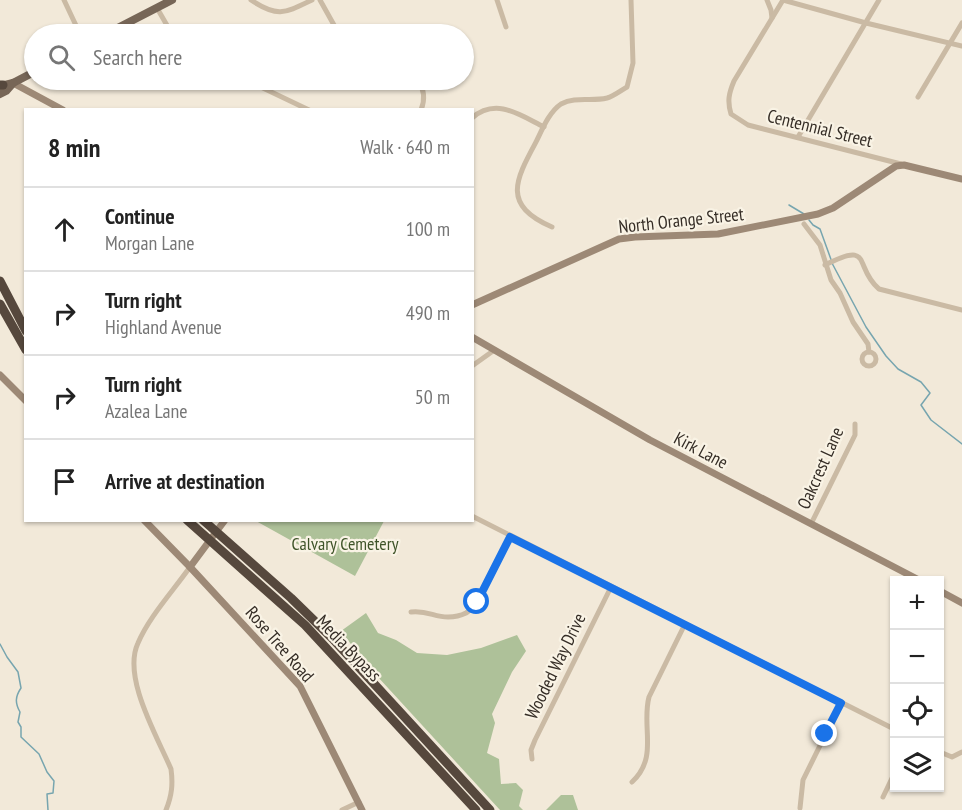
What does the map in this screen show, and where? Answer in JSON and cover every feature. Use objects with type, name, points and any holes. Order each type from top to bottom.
[{"type":"highway","points":[[0,272],[10,302]]},
{"type":"highway","points":[[0,281],[24,327]]},
{"type":"highway","points":[[0,304],[19,340]]},
{"type":"highway","points":[[0,311],[24,347]]},
{"type":"highway","name":"Media Bypass","points":[[189,522],[271,593],[325,645],[476,810]]},
{"type":"highway","name":"Media Bypass","points":[[205,522],[319,625],[490,810]]},
{"type":"main road","points":[[126,24],[172,0]]},
{"type":"main road","points":[[3,87],[24,77]]},
{"type":"street","points":[[64,0],[75,24]]},
{"type":"street","points":[[251,0],[269,10],[282,13],[312,0]]},
{"type":"street","points":[[320,0],[333,24]]},
{"type":"street","points":[[496,0],[506,27]]},
{"type":"street","points":[[552,227],[527,213],[517,195],[520,173],[555,109],[568,101],[608,98],[627,87],[633,63],[632,0]]},
{"type":"street","points":[[767,0],[772,19]]},
{"type":"street","points":[[772,19],[783,0],[962,46]]},
{"type":"street","points":[[798,137],[879,0]]},
{"type":"street","points":[[157,8],[166,24]]},
{"type":"street","name":"Centennial Street","points":[[772,19],[734,81],[728,104],[731,114],[748,125],[904,165]]},
{"type":"street","points":[[918,97],[962,23]]},
{"type":"street","points":[[3,87],[58,108]]},
{"type":"street","points":[[267,90],[305,108]]},
{"type":"street","points":[[422,108],[423,90]]},
{"type":"street","points":[[474,117],[483,111],[499,107],[506,108],[544,127]]},
{"type":"street","points":[[904,165],[962,179]]},
{"type":"street","name":"North Orange Street","points":[[474,304],[619,239],[718,234],[818,214],[833,208],[896,166],[904,165]]},
{"type":"street","points":[[804,224],[820,245],[854,322],[868,344],[869,352]]},
{"type":"street","points":[[827,264],[847,255],[858,256],[879,289],[962,310]]},
{"type":"street","name":"Kirk Lane","points":[[474,338],[649,439],[911,576]]},
{"type":"street","points":[[474,365],[493,351]]},
{"type":"street","points":[[0,375],[24,399]]},
{"type":"street","name":"Oakcrest Lane","points":[[811,524],[855,435],[855,424]]},
{"type":"street","points":[[474,517],[890,727]]},
{"type":"street","name":"Rose Tree Road","points":[[146,522],[300,686],[362,810]]},
{"type":"street","points":[[166,810],[171,798],[173,783],[171,769],[134,682],[136,645],[224,522]]},
{"type":"street","points":[[411,612],[423,610],[445,617],[467,612],[477,602],[510,537]]},
{"type":"street","name":"Wooded Way Drive","points":[[532,759],[531,750],[535,740],[611,587]]},
{"type":"street","points":[[944,594],[962,603]]},
{"type":"street","points":[[632,782],[640,774],[647,754],[646,706],[685,624]]},
{"type":"street","points":[[800,808],[803,780],[841,703]]},
{"type":"street","points":[[944,754],[952,757],[962,752]]},
{"type":"street","points":[[883,797],[890,782]]},
{"type":"street","points":[[342,810],[359,802]]},
{"type":"green space","name":"Calvary Cemetery","points":[[258,522],[383,522],[355,576]]},
{"type":"green space","points":[[366,613],[378,633],[396,640],[417,653],[447,655],[481,648],[517,635],[526,651],[512,672],[492,714],[495,723],[487,753],[499,759],[501,784],[516,783],[523,790],[519,806],[523,810],[500,810],[366,664],[341,631]]},
{"type":"green space","points":[[561,795],[573,795],[578,810],[546,810]]},
{"type":"waterway","points":[[789,205],[804,214]]},
{"type":"waterway","points":[[809,220],[820,229],[833,265],[866,327],[898,369],[921,382],[930,393],[921,405],[931,420],[962,444]]},
{"type":"waterway","points":[[0,644],[18,672],[21,688],[16,700],[20,712],[18,722],[21,727],[21,737],[39,754],[54,781],[53,793],[47,794],[48,810]]},
{"type":"route","points":[[477,602],[510,537],[841,703],[825,734]]}]
